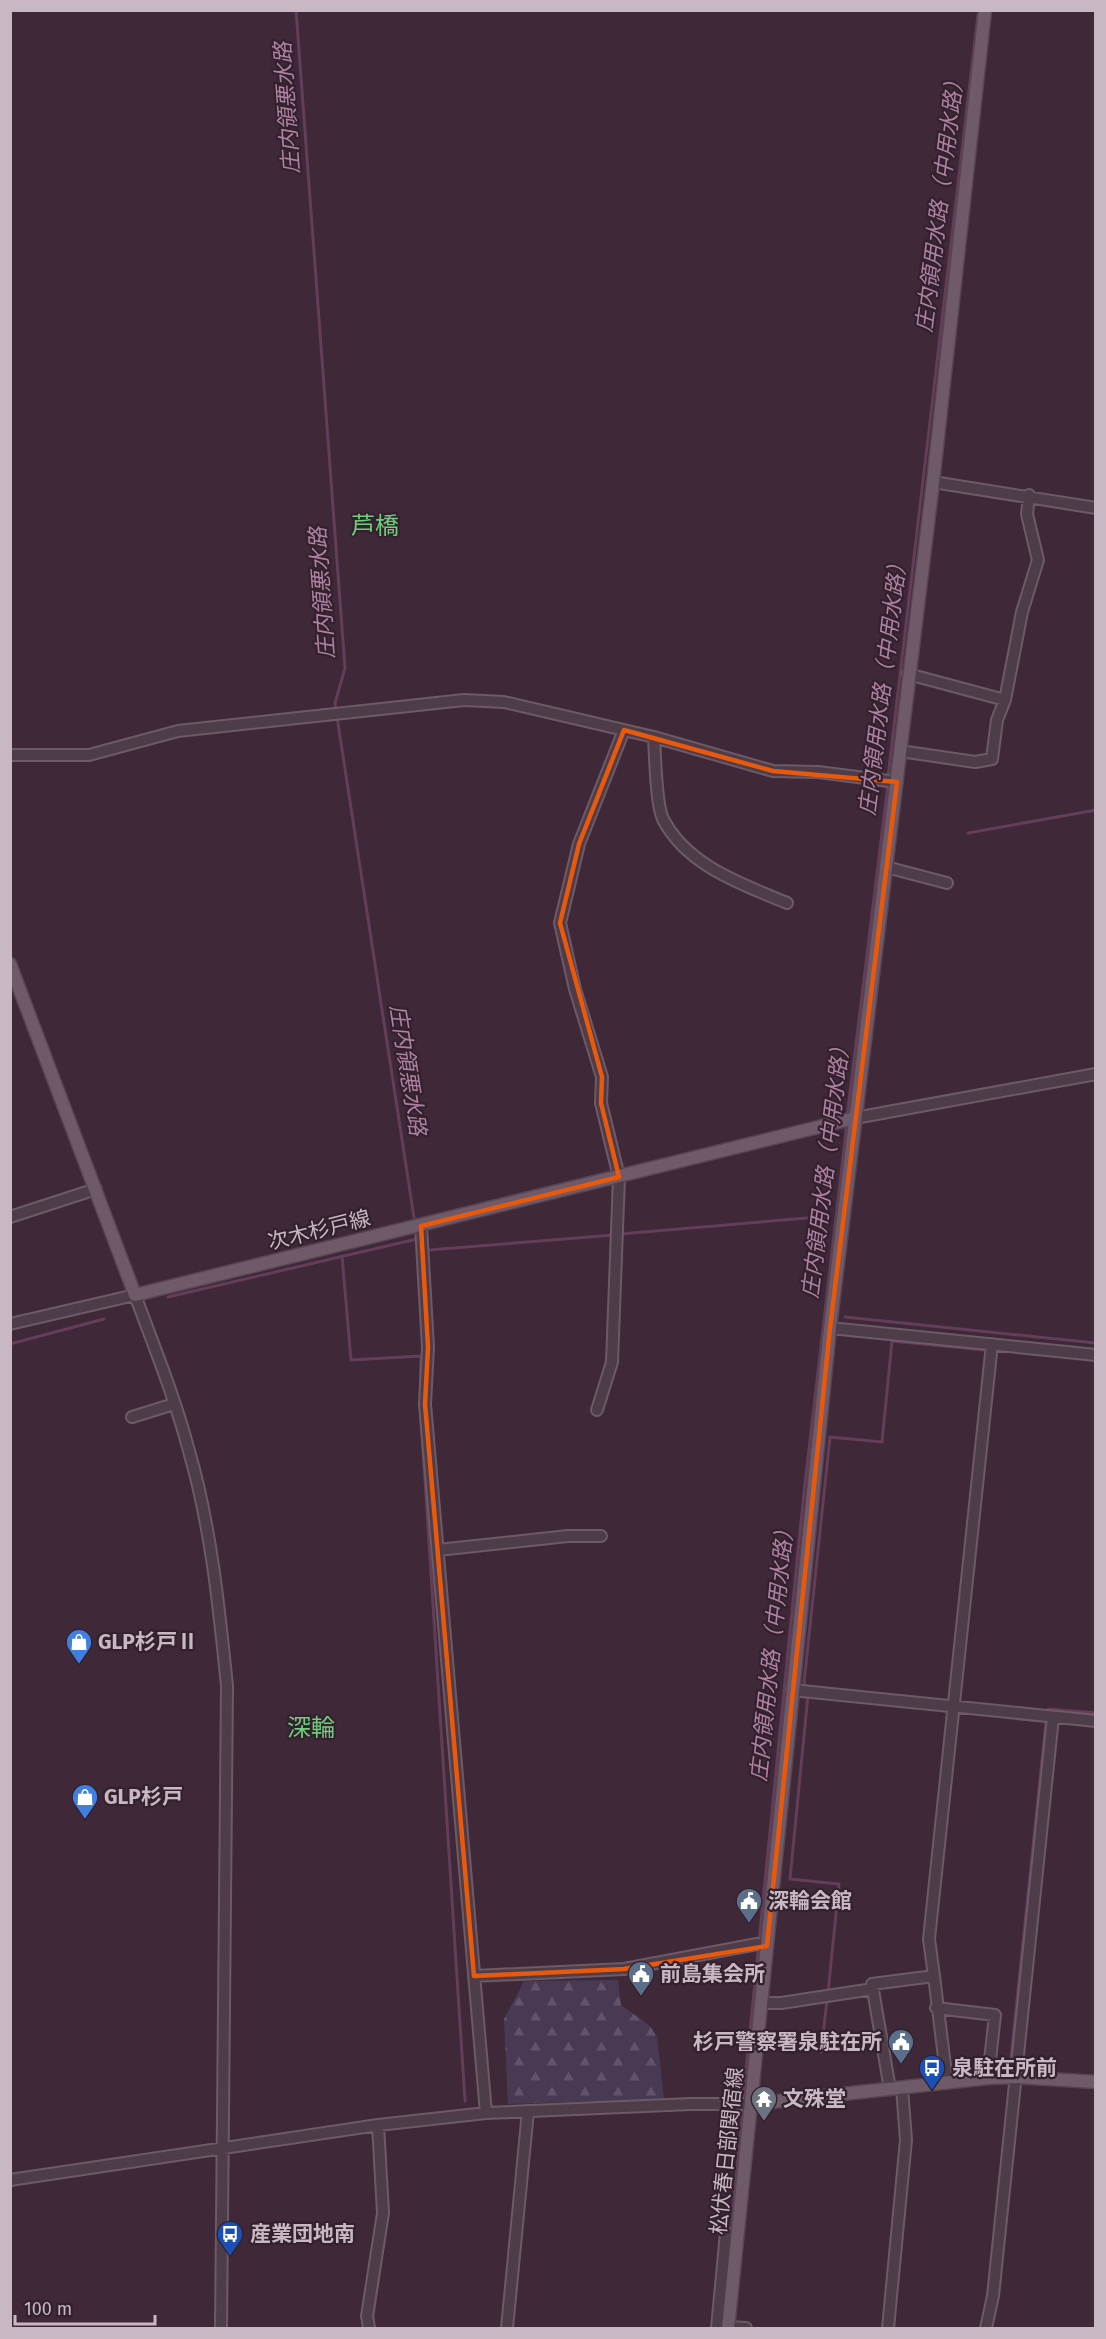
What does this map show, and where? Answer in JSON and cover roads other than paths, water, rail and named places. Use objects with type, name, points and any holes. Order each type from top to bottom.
[{"type":"main road","name":"松伏春日部関宿線","points":[[725,2328],[725,2311],[752,2104],[830,1328],[933,482],[985,10]]},
{"type":"main road","points":[[10,964],[135,1295]]},
{"type":"main road","name":"次木杉戸線","points":[[135,1295],[855,1118]]},
{"type":"main road","points":[[752,2104],[988,2078],[1016,2077],[1095,2082]]},
{"type":"street","points":[[933,482],[1029,495],[1095,508]]},
{"type":"street","points":[[900,751],[975,762],[992,759],[997,720],[1005,700],[1022,612],[1038,560],[1027,514],[1029,495]]},
{"type":"street","points":[[908,674],[1005,700]]},
{"type":"street","points":[[10,755],[89,755],[178,730],[464,700],[504,702],[654,737],[773,771],[819,772],[897,782]]},
{"type":"street","points":[[597,1410],[612,1362],[619,1177],[601,1103],[602,1077],[574,989],[560,923],[579,843],[624,730]]},
{"type":"street","points":[[654,737],[662,818],[687,851],[699,862],[786,903]]},
{"type":"street","points":[[886,867],[947,883]]},
{"type":"street","points":[[855,1118],[1095,1074]]},
{"type":"street","points":[[10,1217],[96,1189]]},
{"type":"street","points":[[421,1226],[428,1347],[425,1404],[486,2112]]},
{"type":"street","points":[[10,1324],[135,1295],[189,1451],[207,1528],[219,1608],[227,1686],[221,2328]]},
{"type":"street","points":[[830,1328],[1095,1356]]},
{"type":"street","points":[[947,2082],[929,1939],[992,1344]]},
{"type":"street","points":[[132,1417],[174,1404]]},
{"type":"street","points":[[438,1550],[568,1536],[601,1536]]},
{"type":"street","points":[[792,1690],[1095,1721]]},
{"type":"street","points":[[986,2328],[993,2296],[1053,1717]]},
{"type":"street","points":[[474,1976],[624,1969],[757,1944],[767,1946]]},
{"type":"street","points":[[888,2328],[906,2140],[872,1984],[934,1976]]},
{"type":"street","points":[[761,2003],[873,1989]]},
{"type":"street","points":[[936,2008],[995,2015],[988,2078]]},
{"type":"street","points":[[10,2180],[378,2125],[486,2112],[691,2104],[752,2104]]},
{"type":"street","points":[[507,2328],[528,2111]]},
{"type":"street","points":[[369,2328],[367,2316],[383,2213],[378,2125]]},
{"type":"street","points":[[725,2311],[726,2233]]},
{"type":"street","points":[[725,2328],[746,2328]]},
{"type":"waterway","name":"庄内領悪水路","points":[[296,10],[345,668],[335,703],[336,711]]},
{"type":"waterway","name":"庄内領用水路（中用水路）","points":[[888,777],[978,15]]},
{"type":"waterway","name":"庄内領悪水路","points":[[337,717],[415,1224]]},
{"type":"waterway","name":"庄内領用水路（中用水路）","points":[[847,1117],[888,784]]},
{"type":"waterway","points":[[968,833],[1096,810]]},
{"type":"waterway","name":"庄内領用水路（中用水路）","points":[[743,2101],[804,1492],[847,1123]]},
{"type":"waterway","points":[[620,1234],[830,1216]]},
{"type":"waterway","points":[[429,1250],[614,1235]]},
{"type":"waterway","points":[[168,1297],[417,1239],[417,1236]]},
{"type":"waterway","points":[[342,1256],[351,1360],[421,1356],[420,1403],[465,2101]]},
{"type":"waterway","points":[[845,1317],[1096,1343]]},
{"type":"waterway","points":[[10,1344],[104,1319]]},
{"type":"waterway","points":[[806,1688],[804,1683],[830,1437],[882,1442],[892,1341],[984,1350]]},
{"type":"waterway","points":[[808,1695],[790,1879],[839,1884],[828,1993]]},
{"type":"waterway","points":[[1048,1709],[1096,1713]]},
{"type":"waterway","points":[[1010,2067],[1046,1722]]},
{"type":"waterway","points":[[821,2052],[827,2000]]},
{"type":"waterway","name":"庄内領用水路（中用水路）","points":[[730,2242],[743,2108]]},
{"type":"waterway","points":[[375,2328],[372,2322],[388,2212]]},
{"type":"place","name":"GLP杉戸Ⅱ","points":[[79,1665]]},
{"type":"place","name":"GLP杉戸","points":[[85,1820]]},
{"type":"place","name":"深輪会館","points":[[749,1924]]},
{"type":"place","name":"前島集会所","points":[[641,1997]]},
{"type":"place","name":"杉戸警察署泉駐在所","points":[[901,2065]]},
{"type":"place","name":"泉駐在所前","points":[[932,2091]]},
{"type":"place","name":"文殊堂","points":[[764,2122]]},
{"type":"place","name":"産業団地南","points":[[230,2257]]},
{"type":"district","name":"芦橋","points":[[375,526]]},
{"type":"district","name":"深輪","points":[[311,1728]]}]
